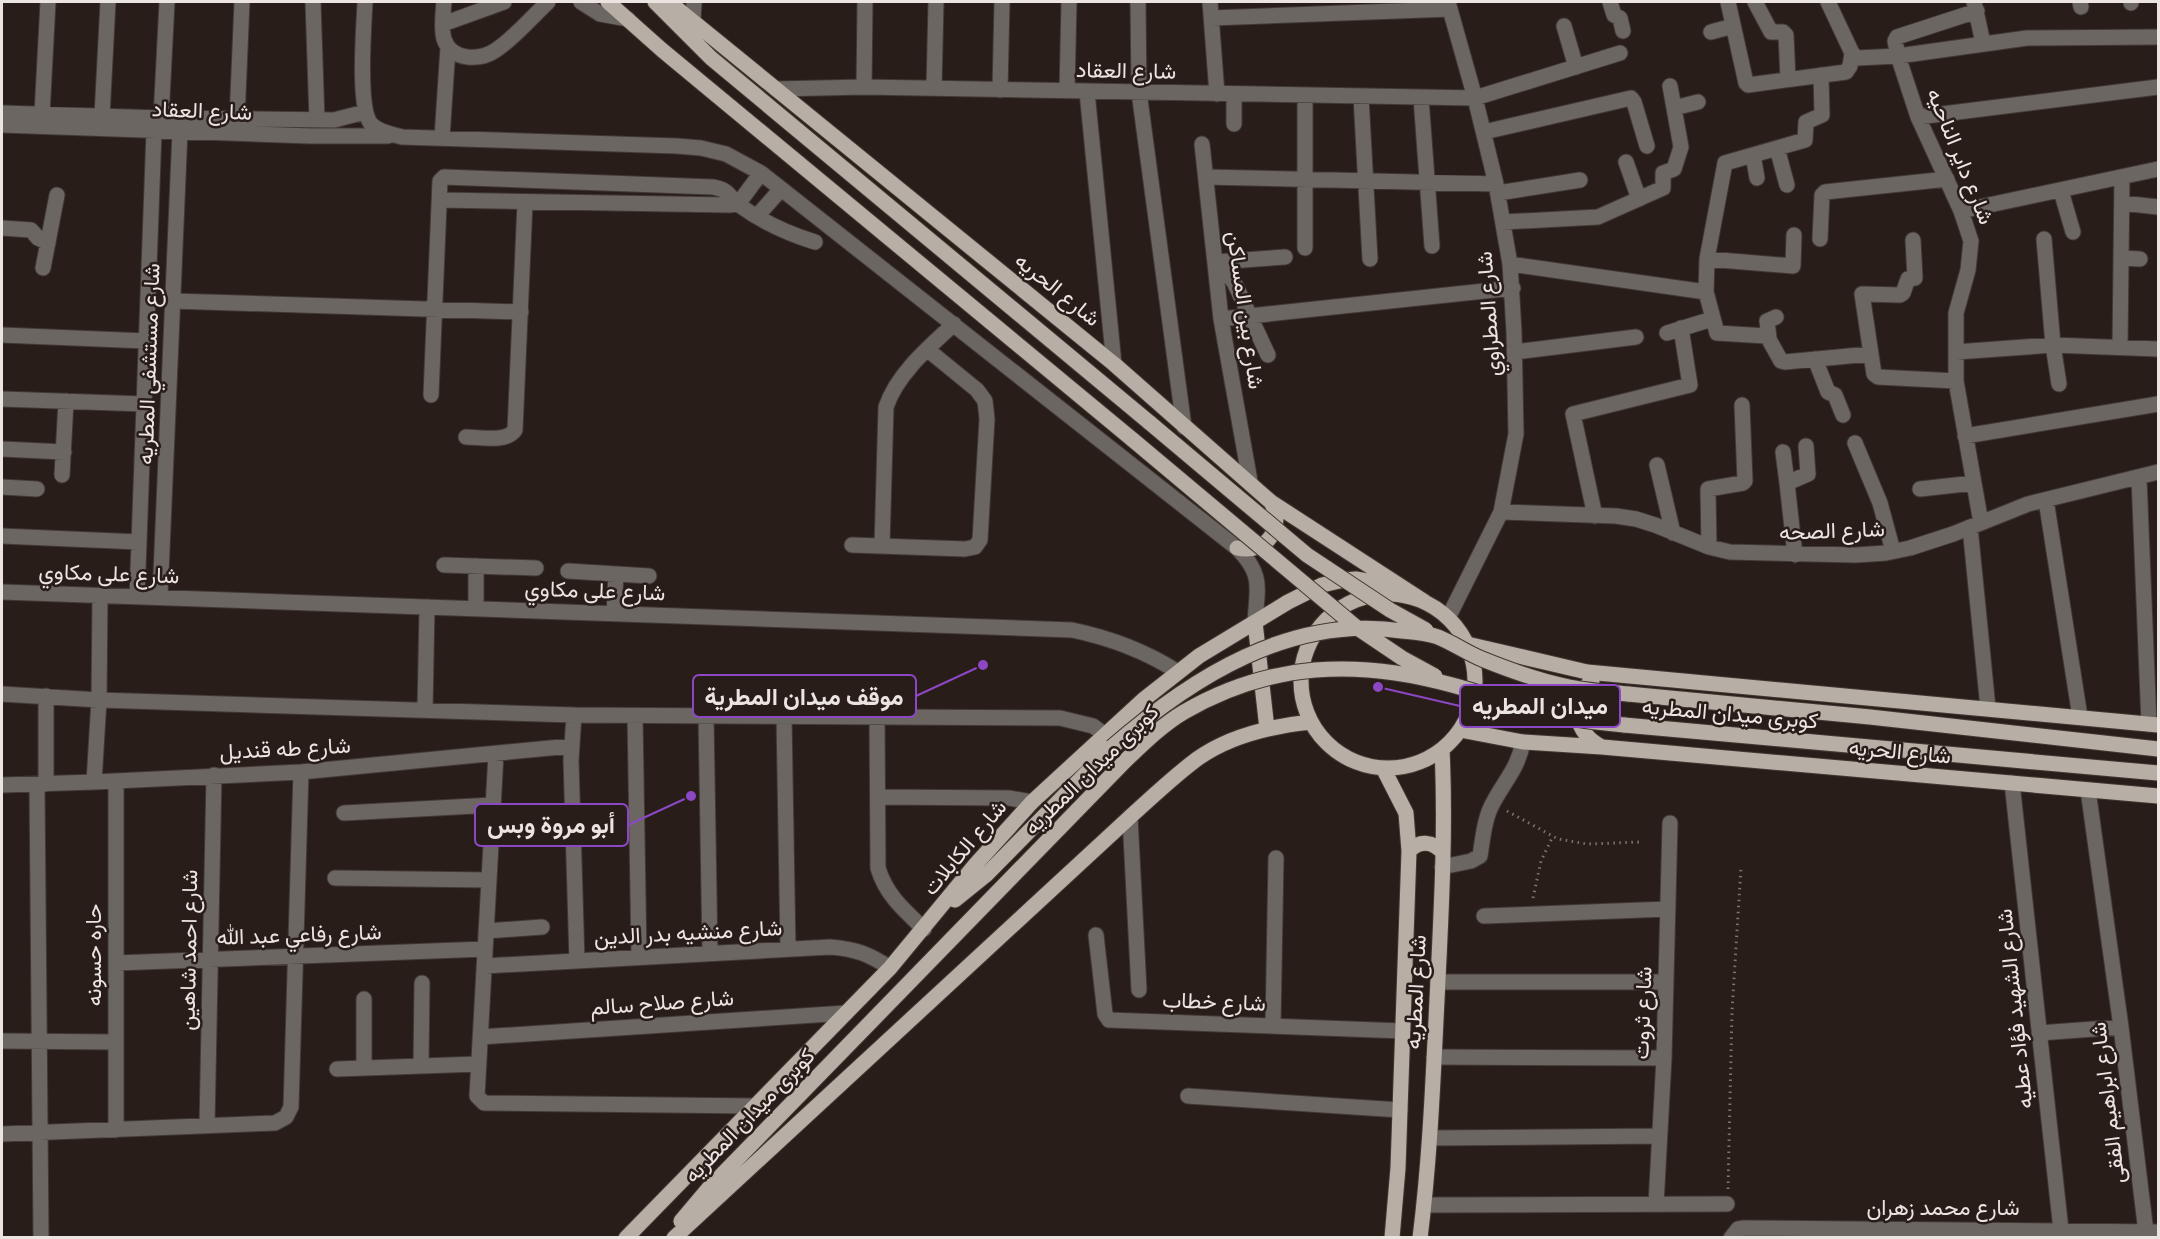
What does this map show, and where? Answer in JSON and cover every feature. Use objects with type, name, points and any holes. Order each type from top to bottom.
[{"type":"main road","points":[[608,2],[662,50],[1356,627],[1402,658],[1451,684]]},
{"type":"main road","points":[[655,2],[717,63],[1307,555],[1390,610],[1436,636]]},
{"type":"main road","name":"شارع الحريه","points":[[669,2],[1114,364],[1271,502],[1425,602]]},
{"type":"main road","points":[[1237,548],[1258,547],[1270,538],[1277,524],[1277,516],[1271,502]]},
{"type":"main road","name":"شارع الكابلات","points":[[626,1238],[890,968],[975,865],[1032,802],[1108,741],[1143,700],[1199,656],[1312,589],[1344,580],[1367,581],[1393,594]]},
{"type":"main road","points":[[1393,594],[1425,602],[1448,618],[1467,644],[1472,656],[1475,681],[1471,707],[1460,730],[1442,749],[1414,764],[1383,768],[1368,766],[1341,754],[1319,735],[1303,702],[1300,681],[1311,640],[1328,617],[1365,597],[1393,594]]},
{"type":"main road","points":[[1255,622],[1267,729]]},
{"type":"main road","name":"كوبرى ميدان المطريه","points":[[938,912],[987,875],[1108,741],[1211,673],[1272,644],[1316,632],[1354,627],[1389,629],[1436,636],[1480,658],[1565,687],[2158,748]]},
{"type":"main road","points":[[1467,644],[1587,672],[2154,724]]},
{"type":"main road","name":"كوبرى ميدان المطريه","points":[[668,1238],[708,1188],[1125,761],[1154,734],[1183,713],[1216,696],[1253,682],[1282,673],[1372,670],[1451,684],[1532,710],[1585,722],[2158,774]]},
{"type":"main road","points":[[1602,747],[1594,743],[1583,732],[1577,717],[1578,700],[1595,679],[1611,674]]},
{"type":"main road","points":[[674,1238],[1130,817],[1198,758],[1226,743],[1267,729],[1311,722]]},
{"type":"main road","name":"شارع الحريه","points":[[1460,730],[1523,742],[2158,796]]},
{"type":"main road","name":"شارع المطريه","points":[[1420,1238],[1430,1138],[1438,982],[1445,810],[1442,749]]},
{"type":"main road","name":"شارع المطريه","points":[[1383,768],[1406,813],[1409,851],[1398,1168],[1392,1238]]},
{"type":"main road","points":[[1409,851],[1420,843],[1433,844],[1442,860]]},
{"type":"street","points":[[42,114],[48,2]]},
{"type":"street","points":[[102,116],[108,2]]},
{"type":"street","name":"شارع مستشفي المطريه","points":[[137,597],[146,341],[157,124],[167,2]]},
{"type":"street","points":[[237,119],[242,2]]},
{"type":"street","points":[[313,2],[317,120]]},
{"type":"street","points":[[365,2],[363,82],[365,112],[372,124],[380,130],[402,137]]},
{"type":"street","points":[[444,2],[444,37],[453,52],[465,57],[496,51],[548,2]]},
{"type":"street","points":[[443,24],[504,2]]},
{"type":"street","points":[[581,2],[600,14],[628,19]]},
{"type":"street","points":[[693,21],[694,2]]},
{"type":"street","points":[[864,2],[864,87]]},
{"type":"street","points":[[934,88],[936,2]]},
{"type":"street","points":[[1000,90],[1002,2]]},
{"type":"street","points":[[1067,91],[1069,2]]},
{"type":"street","points":[[1138,2],[1139,92],[1184,427]]},
{"type":"street","points":[[1210,2],[1217,94]]},
{"type":"street","points":[[1610,2],[1614,15],[1620,18],[1623,31]]},
{"type":"street","points":[[1728,2],[1747,84],[1846,72],[1850,66],[1852,53]]},
{"type":"street","points":[[1755,2],[1771,32],[1783,32],[1786,35],[1788,79]]},
{"type":"street","points":[[1828,2],[1852,53],[1857,57],[1898,56],[2027,38],[2158,37]]},
{"type":"street","points":[[1211,18],[1350,7],[1449,5]]},
{"type":"street","name":"شارع المطراوي","points":[[1448,618],[1501,512],[1516,434],[1513,288],[1510,264],[1484,132],[1449,5]]},
{"type":"street","points":[[1898,56],[1895,41],[1897,38],[1976,6],[1983,43]]},
{"type":"street","points":[[1564,26],[1576,67]]},
{"type":"street","points":[[1711,32],[1733,26]]},
{"type":"street","points":[[442,138],[448,47]]},
{"type":"street","name":"شارع العقاد","points":[[776,89],[864,87],[1421,99],[1475,98],[1620,53]]},
{"type":"street","name":"شارع داير الناحيه","points":[[1898,56],[1918,117],[1969,231],[1972,252],[1956,312],[1956,381],[1974,483],[1988,708]]},
{"type":"street","points":[[1770,338],[1764,335],[1719,334],[1715,331],[1706,292],[1707,259],[1724,166],[1729,161],[1805,140],[1806,122],[1822,115],[1821,75]]},
{"type":"street","points":[[1503,222],[1591,218],[1663,188],[1663,173],[1675,167],[1681,147],[1670,86]]},
{"type":"street","points":[[1918,117],[2158,87]]},
{"type":"street","points":[[1087,92],[1114,364]]},
{"type":"street","points":[[1234,95],[1234,124]]},
{"type":"street","points":[[1305,96],[1305,248]]},
{"type":"street","points":[[1361,97],[1370,259]]},
{"type":"street","points":[[1484,132],[1631,98],[1647,146]]},
{"type":"street","points":[[1421,99],[1432,246]]},
{"type":"street","points":[[1674,108],[1698,102]]},
{"type":"street","name":"شارع العقاد","points":[[2,125],[157,124],[237,119],[334,120],[365,112]]},
{"type":"street","name":"شارع العقاد","points":[[2,113],[102,116],[157,124],[180,131],[693,147],[726,154],[761,173]]},
{"type":"street","name":"شارع مستشفي المطريه","points":[[160,597],[180,131]]},
{"type":"street","name":"شارع بين المساكن","points":[[1202,144],[1221,319],[1250,482]]},
{"type":"street","points":[[1777,148],[1787,185]]},
{"type":"street","points":[[1753,155],[1757,178]]},
{"type":"street","points":[[1626,162],[1638,199]]},
{"type":"street","points":[[1961,211],[2158,169]]},
{"type":"street","points":[[738,204],[761,173],[1237,548],[1249,560],[1256,575],[1258,588],[1255,622]]},
{"type":"street","points":[[431,395],[440,181],[444,177],[714,187],[724,189],[738,204],[788,234],[815,242]]},
{"type":"street","points":[[1206,177],[1427,184],[1497,189],[1580,180]]},
{"type":"street","points":[[2120,347],[2122,177]]},
{"type":"street","points":[[1820,239],[1822,195],[1825,192],[1947,179]]},
{"type":"street","points":[[758,215],[782,189]]},
{"type":"street","points":[[2061,191],[2073,232]]},
{"type":"street","points":[[43,268],[57,195]]},
{"type":"street","points":[[440,200],[738,204]]},
{"type":"street","points":[[466,437],[506,438],[515,430],[525,202]]},
{"type":"street","points":[[2122,203],[2158,207]]},
{"type":"street","points":[[2,228],[31,230],[38,238],[48,243]]},
{"type":"street","points":[[1707,259],[1793,266],[1795,264],[1794,235]]},
{"type":"street","points":[[2044,239],[2053,345],[2059,384]]},
{"type":"street","points":[[1913,240],[1915,278],[1908,279],[1903,293],[1900,295],[1862,294],[1874,374],[1878,377],[1956,381]]},
{"type":"street","points":[[1215,264],[1285,257]]},
{"type":"street","points":[[2121,258],[2140,259]]},
{"type":"street","points":[[1215,264],[1234,282],[1268,355]]},
{"type":"street","points":[[1510,264],[1706,292]]},
{"type":"street","points":[[1221,319],[1513,288]]},
{"type":"street","points":[[173,301],[521,312]]},
{"type":"street","points":[[1776,317],[1767,321],[1770,338],[1781,361],[1870,354]]},
{"type":"street","points":[[1595,516],[1573,414],[1690,385],[1674,331],[1713,319]]},
{"type":"street","points":[[882,546],[886,407],[897,384],[954,324]]},
{"type":"street","points":[[2,335],[146,341]]},
{"type":"street","points":[[1515,352],[1636,337]]},
{"type":"street","points":[[1956,352],[2053,345],[2158,349]]},
{"type":"street","points":[[852,545],[964,549],[975,547],[980,540],[986,401],[977,390],[928,350]]},
{"type":"street","points":[[1815,359],[1828,392],[1835,395],[1843,415]]},
{"type":"street","points":[[2,399],[144,404]]},
{"type":"street","points":[[62,475],[66,401]]},
{"type":"street","points":[[1965,436],[2158,404]]},
{"type":"street","points":[[1709,547],[1708,489],[1745,481],[1742,405]]},
{"type":"street","points":[[1855,444],[1880,503],[1893,551]]},
{"type":"street","points":[[1787,483],[1808,474],[1806,447]]},
{"type":"street","points":[[2,449],[64,452]]},
{"type":"street","points":[[1783,452],[1795,555]]},
{"type":"street","points":[[1657,465],[1673,533]]},
{"type":"street","name":"شارع الصحه","points":[[1501,512],[1616,516],[1635,519],[1709,547],[1730,552],[1856,555],[1910,548],[2046,500],[2158,472]]},
{"type":"street","points":[[2139,478],[2154,724]]},
{"type":"street","points":[[1920,489],[1974,483]]},
{"type":"street","points":[[2,487],[37,489]]},
{"type":"street","points":[[2046,500],[2080,717]]},
{"type":"street","points":[[2,536],[139,542]]},
{"type":"street","points":[[444,565],[536,568]]},
{"type":"street","points":[[476,566],[476,609]]},
{"type":"street","points":[[568,571],[649,576]]},
{"type":"street","points":[[614,614],[616,574]]},
{"type":"street","name":"شارع على مكاوي","points":[[2,592],[1072,630],[1093,634],[1134,648],[1178,672]]},
{"type":"street","points":[[94,783],[99,700],[100,595]]},
{"type":"street","points":[[425,710],[428,607]]},
{"type":"street","points":[[2,694],[99,700],[574,715],[1060,718],[1093,726],[1108,741]]},
{"type":"street","points":[[41,1238],[39,1042],[41,785],[46,696]]},
{"type":"street","points":[[574,715],[571,746],[577,961]]},
{"type":"street","points":[[635,716],[639,957]]},
{"type":"street","points":[[706,716],[710,953]]},
{"type":"street","points":[[784,717],[788,949]]},
{"type":"street","points":[[877,717],[878,868],[883,883],[895,900],[924,929]]},
{"type":"street","points":[[1442,860],[1471,861],[1480,856],[1485,821],[1493,802],[1520,759],[1523,742]]},
{"type":"street","name":"شارع طه قنديل","points":[[2,785],[94,783],[302,772],[571,746]]},
{"type":"street","points":[[496,754],[477,1096],[484,1103],[755,1106]]},
{"type":"street","points":[[2,1134],[275,1123],[281,1121],[289,1112],[297,956],[302,772]]},
{"type":"street","name":"شارع احمد شاهين","points":[[207,1126],[214,775]]},
{"type":"street","name":"حاره حسونه","points":[[116,781],[116,1130]]},
{"type":"street","name":"شارع الشهيد فؤاد عطيه","points":[[2012,783],[2061,1230]]},
{"type":"street","name":"شارع ابراهيم الفقى","points":[[2088,790],[2152,1232]]},
{"type":"street","points":[[878,797],[1009,798],[1032,802]]},
{"type":"street","points":[[344,813],[493,805]]},
{"type":"street","points":[[1130,817],[1139,990]]},
{"type":"street","name":"شارع ثروت","points":[[1656,1203],[1664,1058],[1670,823]]},
{"type":"street","points":[[1273,1026],[1276,858]]},
{"type":"street","points":[[335,878],[489,880]]},
{"type":"street","points":[[1484,916],[1668,909]]},
{"type":"street","points":[[486,931],[542,927]]},
{"type":"street","name":"شارع خطاب","points":[[1096,935],[1105,1014],[1110,1020],[1403,1031]]},
{"type":"street","name":"شارع منشيه بدر الدين","points":[[484,966],[830,947],[854,949],[871,955],[890,968]]},
{"type":"street","name":"شارع رفاعي عبد الله","points":[[116,963],[485,949]]},
{"type":"street","points":[[1438,982],[1666,982]]},
{"type":"street","points":[[421,1066],[422,983]]},
{"type":"street","points":[[364,999],[364,1068]]},
{"type":"street","name":"شارع صلاح سالم","points":[[480,1037],[846,1013]]},
{"type":"street","points":[[2039,1033],[2121,1027]]},
{"type":"street","points":[[2,1041],[116,1042]]},
{"type":"street","points":[[1434,1058],[1664,1058]]},
{"type":"street","points":[[337,1070],[478,1064]]},
{"type":"street","points":[[1188,1096],[1400,1110]]},
{"type":"street","points":[[1430,1138],[1659,1136]]},
{"type":"street","points":[[1424,1205],[1727,1204]]},
{"type":"street","name":"شارع محمد زهران","points":[[1731,1238],[1738,1229],[1744,1228],[1861,1233],[2012,1233],[2061,1230],[2115,1234],[2152,1232]]},
{"type":"path","points":[[1493,802],[1558,839],[1587,844],[1641,842]]},
{"type":"path","points":[[1531,914],[1534,887],[1541,861],[1553,836]]},
{"type":"path","points":[[1727,1204],[1732,1011],[1741,867]]},
{"type":"place","name":"موقف ميدان المطرية","points":[[983,665]]},
{"type":"place","name":"ميدان المطريه","points":[[1378,687]]},
{"type":"place","name":"أبو مروة وبس","points":[[691,796]]}]
